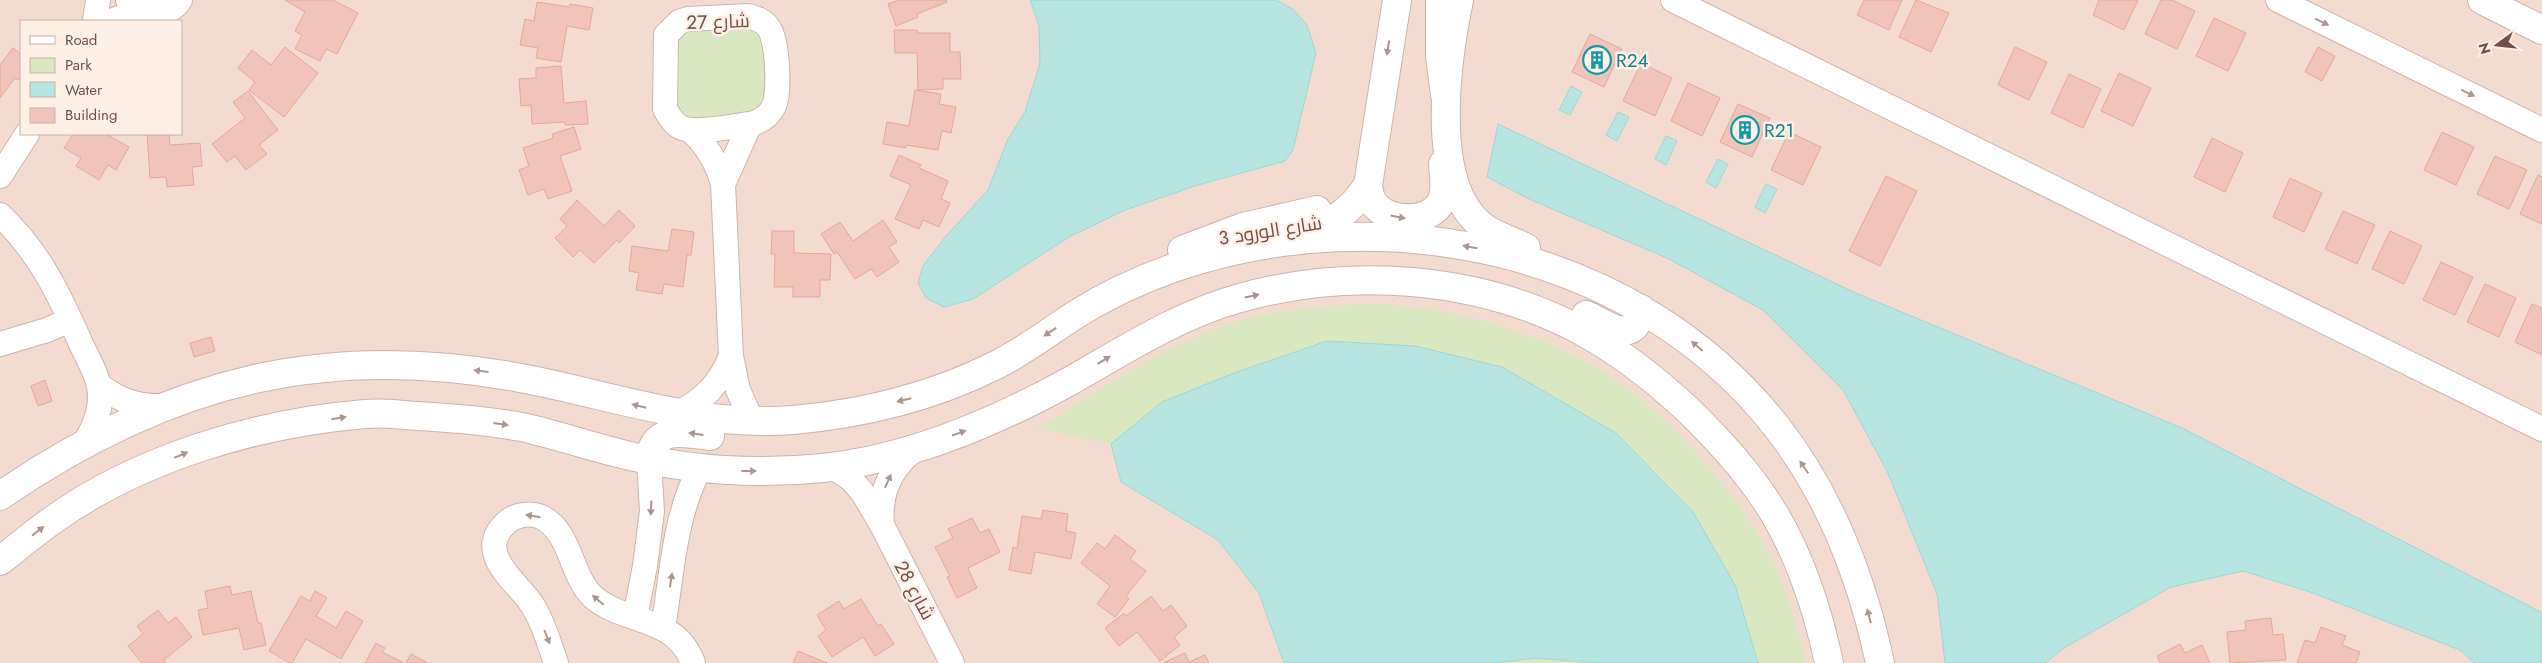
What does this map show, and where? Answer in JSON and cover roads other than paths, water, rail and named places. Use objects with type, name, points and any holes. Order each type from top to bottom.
[{"type":"street","points":[[95,20],[98,0]]},
{"type":"street","points":[[112,20],[134,5],[154,13],[166,11],[180,0]]},
{"type":"street","points":[[1397,0],[1369,175],[1369,196],[1375,206],[1395,217],[1420,217],[1440,204],[1444,193],[1442,135],[1445,95],[1449,49],[1459,0]]},
{"type":"street","points":[[1440,0],[1440,56],[1452,170],[1458,191],[1468,211],[1482,226],[1538,254],[1568,274]]},
{"type":"street","points":[[1673,0],[2542,429]]},
{"type":"street","points":[[2278,0],[2542,130]]},
{"type":"street","points":[[2482,0],[2542,30]]},
{"type":"street","name":"شارع 27","points":[[748,16],[759,19],[768,26],[774,36],[777,94],[774,105],[768,115],[758,122],[750,124],[690,130],[679,127],[670,119],[665,110],[664,98],[666,35],[679,22],[688,19],[748,16]]},
{"type":"street","name":"شارع 27","points":[[723,184],[750,124]]},
{"type":"street","name":"شارع 27","points":[[690,130],[711,154],[723,184],[731,356],[738,390],[764,421]]},
{"type":"street","points":[[0,176],[26,135]]},
{"type":"street","name":"شارع الورود 3","points":[[1122,290],[1146,271],[1198,242],[1243,226],[1317,210],[1341,196],[1369,175]]},
{"type":"street","points":[[0,215],[27,244],[44,268],[99,385],[98,416],[84,444]]},
{"type":"street","points":[[0,496],[33,473],[123,424],[164,406],[210,390],[258,377],[307,369],[365,364],[426,364],[496,373],[570,388],[676,414],[764,421],[824,416],[908,399],[952,385],[995,366],[1035,343],[1077,314],[1122,290],[1170,269],[1219,254],[1288,241],[1359,236],[1430,240],[1500,252],[1594,284],[1640,308],[1687,338],[1735,380],[1776,427],[1812,478],[1842,536],[1861,589],[1880,663]]},
{"type":"street","points":[[0,561],[53,519],[119,481],[190,451],[273,428],[369,413],[461,418],[521,427],[649,460],[700,468],[778,471],[833,467],[891,456],[970,428],[1021,406],[1176,322],[1239,298],[1304,285],[1361,280],[1419,283],[1475,292],[1530,308],[1577,329],[1622,355],[1662,386],[1735,458],[1774,513],[1799,562],[1818,614],[1829,663]]},
{"type":"street","points":[[1530,308],[1564,308],[1580,313],[1611,330],[1620,331],[1628,330],[1635,325],[1640,308]]},
{"type":"street","points":[[0,344],[47,330],[70,320]]},
{"type":"street","name":"شارع 27","points":[[676,414],[694,405],[710,392],[723,375],[731,356]]},
{"type":"street","points":[[99,385],[129,403],[146,407],[164,406]]},
{"type":"street","points":[[635,617],[645,566],[652,511],[650,449],[656,440],[666,434],[676,432],[725,438],[752,433],[764,421]]},
{"type":"street","name":"شارع 28","points":[[882,526],[881,508],[884,489],[892,472],[903,458],[918,447]]},
{"type":"street","name":"شارع 28","points":[[833,467],[851,479],[863,493],[953,660]]},
{"type":"street","points":[[663,628],[681,515],[686,498],[700,468]]},
{"type":"street","points":[[556,663],[539,617],[522,591],[501,570],[497,558],[495,545],[498,533],[506,523],[516,517],[528,515],[541,517],[551,524],[559,533],[580,580],[591,594],[604,606],[663,628],[679,639],[689,653],[693,663]]},
{"type":"water","points":[[1030,0],[1276,0],[1293,9],[1307,25],[1316,53],[1293,150],[1285,161],[1198,185],[1125,210],[1069,237],[973,299],[944,307],[926,298],[918,283],[923,266],[946,236],[988,190],[1008,139],[1025,112],[1040,63],[1039,26]]},
{"type":"water","points":[[1571,86],[1582,92],[1570,115],[1559,110]]},
{"type":"water","points":[[1618,112],[1629,117],[1617,141],[1606,135]]},
{"type":"water","points":[[1498,124],[1858,294],[2182,428],[2535,609],[2542,613],[2542,663],[2475,663],[2460,650],[2310,592],[2243,571],[2171,587],[2064,648],[2045,663],[1945,663],[1937,594],[1887,471],[1843,390],[1763,310],[1667,258],[1529,199],[1487,177]]},
{"type":"water","points":[[1666,136],[1677,141],[1666,165],[1655,159]]},
{"type":"water","points":[[1718,159],[1728,164],[1716,188],[1706,182]]},
{"type":"water","points":[[1766,184],[1777,189],[1765,213],[1755,207]]},
{"type":"water","points":[[1327,341],[1415,346],[1502,367],[1616,433],[1693,512],[1735,585],[1758,663],[1597,663],[1535,658],[1494,663],[1284,663],[1259,593],[1218,540],[1121,482],[1111,444],[1162,402],[1234,373]]},
{"type":"place","name":"R24","points":[[1597,60]]},
{"type":"place","name":"R21","points":[[1745,130]]}]
